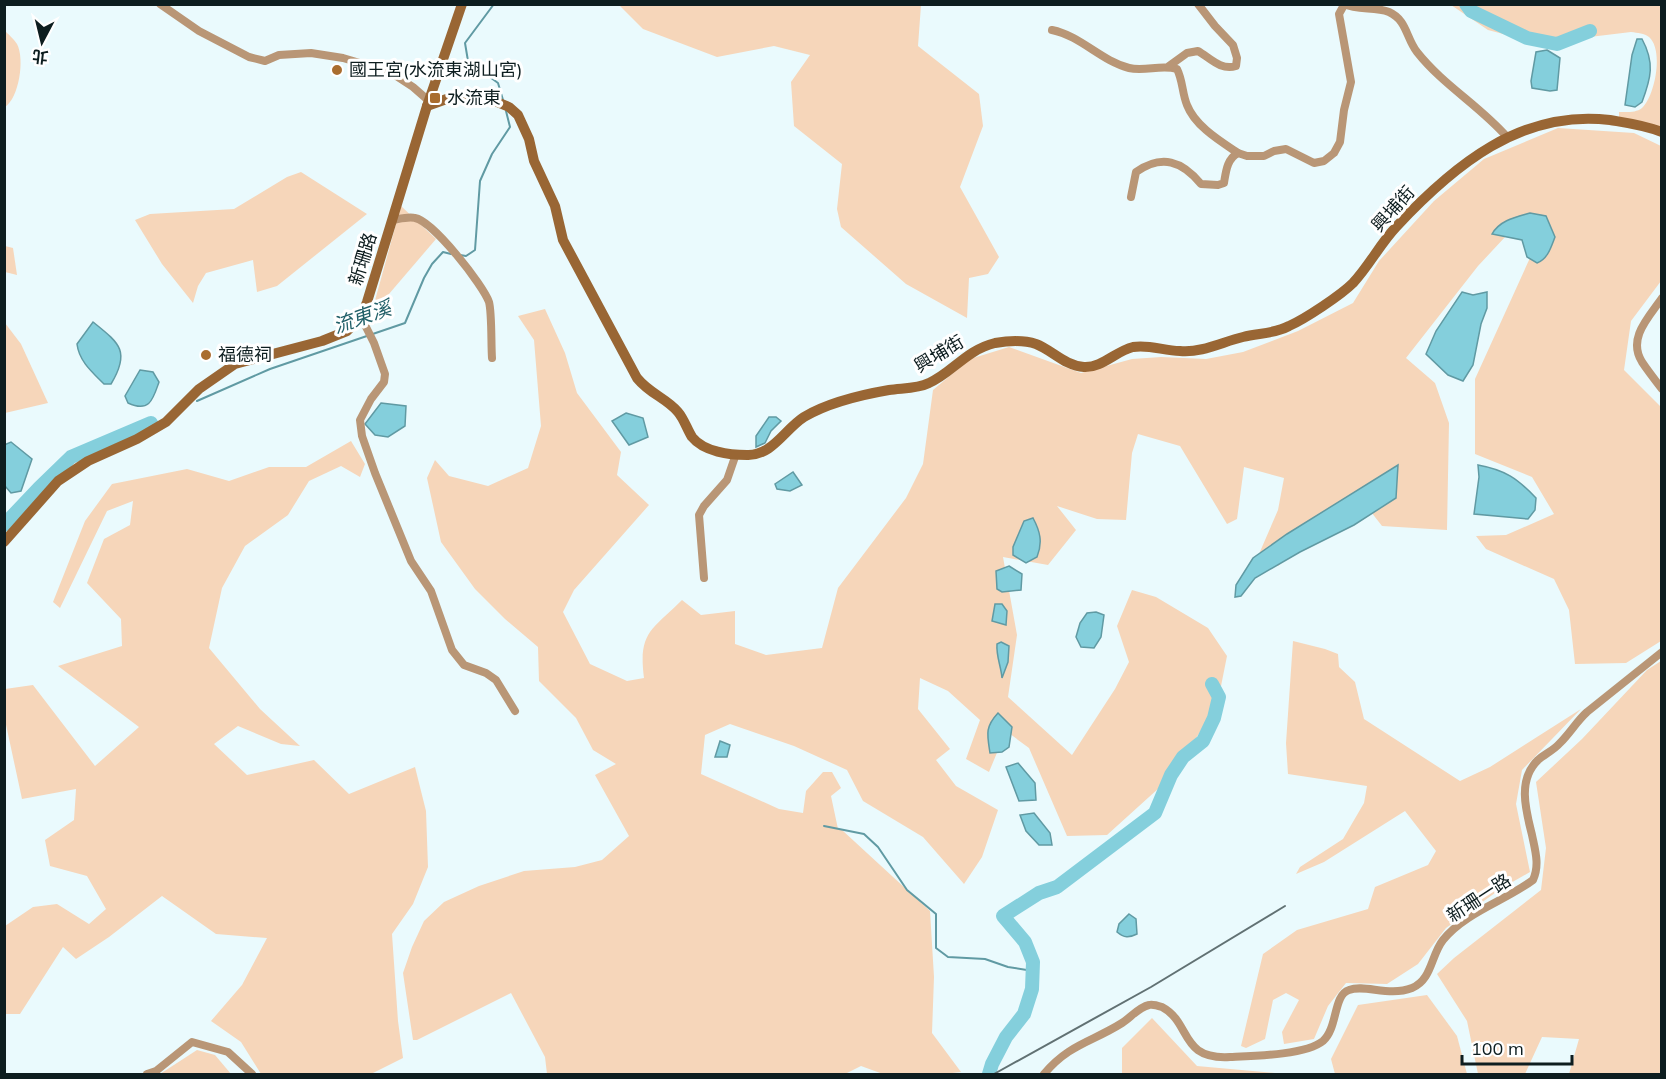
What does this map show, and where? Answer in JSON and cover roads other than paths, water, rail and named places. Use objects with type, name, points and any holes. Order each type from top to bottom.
[{"type":"street","points":[[160,4],[199,31],[249,57],[265,61],[279,55],[311,53],[351,60],[390,72],[413,87],[428,104]]},
{"type":"street","name":"新珊路","points":[[363,321],[428,104],[462,4]]},
{"type":"street","points":[[1169,66],[1187,53],[1198,51],[1221,66],[1230,68],[1236,66],[1237,58],[1233,45],[1198,4]]},
{"type":"street","points":[[1052,30],[1063,32],[1084,42],[1104,56],[1130,68],[1169,66],[1177,69],[1182,80],[1186,104],[1191,113],[1207,130],[1238,153],[1247,156],[1264,156],[1286,149],[1314,164],[1324,161],[1334,153],[1340,142],[1344,110],[1351,82],[1339,14],[1344,5],[1352,8],[1388,11],[1402,21],[1416,50],[1448,86],[1494,122],[1507,138]]},
{"type":"street","name":"興埔街","points":[[428,104],[455,96],[497,102],[509,107],[518,115],[525,125],[534,161],[555,206],[563,240],[628,365],[645,389],[679,412],[693,438],[701,446],[736,454],[760,455],[807,415],[836,403],[890,390],[919,387],[932,382],[969,354],[994,343],[1014,341],[1036,344],[1074,365],[1085,367],[1132,348],[1148,346],[1182,352],[1207,348],[1244,336],[1269,334],[1289,326],[1343,292],[1354,282],[1393,230],[1426,195],[1465,163],[1507,138],[1546,122],[1574,118],[1626,122],[1662,132]]},
{"type":"street","points":[[1131,197],[1136,172],[1145,166],[1160,162],[1178,164],[1189,170],[1201,184],[1218,185],[1224,183],[1227,166],[1232,156],[1238,153]]},
{"type":"street","points":[[392,220],[416,218],[450,245],[489,302],[492,358]]},
{"type":"street","points":[[1662,297],[1636,339],[1641,361],[1662,389]]},
{"type":"street","points":[[4,542],[58,481],[88,461],[137,439],[166,422],[199,389],[235,364],[322,341],[347,331],[363,321],[385,374],[384,382],[371,399],[360,420],[362,436],[375,473],[411,561],[431,591],[452,650],[464,665],[486,673],[496,680],[515,711]]},
{"type":"street","points":[[704,578],[699,515],[727,480],[736,454]]},
{"type":"street","name":"新珊一路","points":[[1044,1074],[1059,1057],[1084,1041],[1124,1022],[1148,1005],[1160,1006],[1176,1018],[1191,1046],[1207,1055],[1227,1058],[1293,1051],[1311,1047],[1322,1041],[1334,1024],[1342,995],[1348,990],[1392,992],[1414,988],[1428,972],[1443,940],[1465,922],[1533,880],[1537,872],[1537,862],[1526,813],[1525,790],[1527,780],[1537,761],[1559,745],[1582,716],[1662,652]]},
{"type":"street","points":[[147,1074],[156,1071],[192,1041],[228,1052],[252,1074]]},
{"type":"water","points":[[1637,39],[1642,39],[1646,48],[1650,70],[1642,102],[1635,107],[1625,105],[1632,55]]},
{"type":"water","points":[[1547,50],[1560,58],[1557,90],[1532,88],[1536,52]]},
{"type":"water","points":[[1530,213],[1546,216],[1555,237],[1546,256],[1537,263],[1527,257],[1522,240],[1492,234],[1504,222]]},
{"type":"water","points":[[1462,292],[1473,295],[1487,292],[1487,308],[1481,324],[1473,365],[1463,381],[1448,375],[1426,354],[1436,331]]},
{"type":"water","points":[[93,322],[110,336],[119,348],[120,363],[111,384],[104,384],[95,375],[83,361],[78,350],[77,344]]},
{"type":"water","points":[[140,370],[153,372],[159,382],[150,403],[135,406],[128,403],[125,396]]},
{"type":"water","points":[[381,403],[406,406],[405,426],[388,437],[375,435],[365,424]]},
{"type":"water","points":[[626,413],[643,418],[648,437],[629,445],[612,421]]},
{"type":"water","points":[[769,417],[776,417],[781,421],[771,431],[765,443],[756,447],[756,436]]},
{"type":"water","points":[[11,442],[32,459],[21,491],[11,493],[5,486],[4,445]]},
{"type":"water","points":[[1398,465],[1396,498],[1354,525],[1255,578],[1241,596],[1235,597],[1236,585],[1253,558],[1287,534]]},
{"type":"water","points":[[1478,465],[1496,469],[1510,476],[1536,498],[1535,510],[1528,519],[1474,514],[1479,477]]},
{"type":"water","points":[[793,472],[802,485],[790,491],[777,489],[775,484]]},
{"type":"water","points":[[1033,518],[1039,532],[1040,546],[1037,557],[1026,563],[1013,555],[1013,547],[1024,521]]},
{"type":"water","points":[[1009,566],[1022,574],[1021,590],[1002,592],[997,589],[996,571]]},
{"type":"water","points":[[995,604],[1002,604],[1007,611],[1006,625],[992,621]]},
{"type":"water","points":[[1096,612],[1104,615],[1101,637],[1094,648],[1081,647],[1076,637],[1080,623],[1087,613]]},
{"type":"water","points":[[1001,642],[1009,646],[1008,662],[1002,678],[997,648],[997,644]]},
{"type":"water","points":[[998,713],[1012,727],[1009,747],[1002,752],[990,753],[988,731]]},
{"type":"water","points":[[720,741],[730,745],[727,757],[715,757]]},
{"type":"water","points":[[1018,763],[1035,783],[1036,800],[1019,801],[1006,767]]},
{"type":"water","points":[[1034,813],[1050,833],[1052,845],[1039,845],[1026,831],[1020,815]]},
{"type":"water","points":[[1129,914],[1136,919],[1137,934],[1127,937],[1117,932],[1119,924]]},
{"type":"waterway","name":"流東溪","points":[[494,4],[465,43],[468,61],[498,83],[503,100]]},
{"type":"waterway","points":[[1466,4],[1471,11],[1527,38],[1557,44],[1590,31]]},
{"type":"waterway","name":"流東溪","points":[[460,255],[466,256],[475,250],[480,181],[492,154],[510,127],[506,111]]},
{"type":"waterway","name":"流東溪","points":[[197,401],[270,369],[405,323],[432,264],[443,252],[451,254]]},
{"type":"waterway","name":"流東溪","points":[[4,525],[71,457],[151,423]]},
{"type":"waterway","points":[[989,1074],[1006,1037],[1024,1014],[1032,989],[1033,962],[1025,942],[1003,916],[1039,893],[1057,887],[1155,813],[1171,775],[1183,757],[1203,741],[1214,718],[1219,697],[1212,684]]},
{"type":"waterway","points":[[824,826],[864,834],[878,847],[907,890],[936,914],[936,948],[948,957],[985,959],[1008,967],[1033,971]]},
{"type":"railway","points":[[994,1074],[1151,987],[1285,906]]},
{"type":"place","name":"國王宮(水流東湖山宮)","points":[[337,70]]},
{"type":"place","name":"水流東","points":[[435,98]]},
{"type":"place","name":"福德祠","points":[[206,355]]}]
